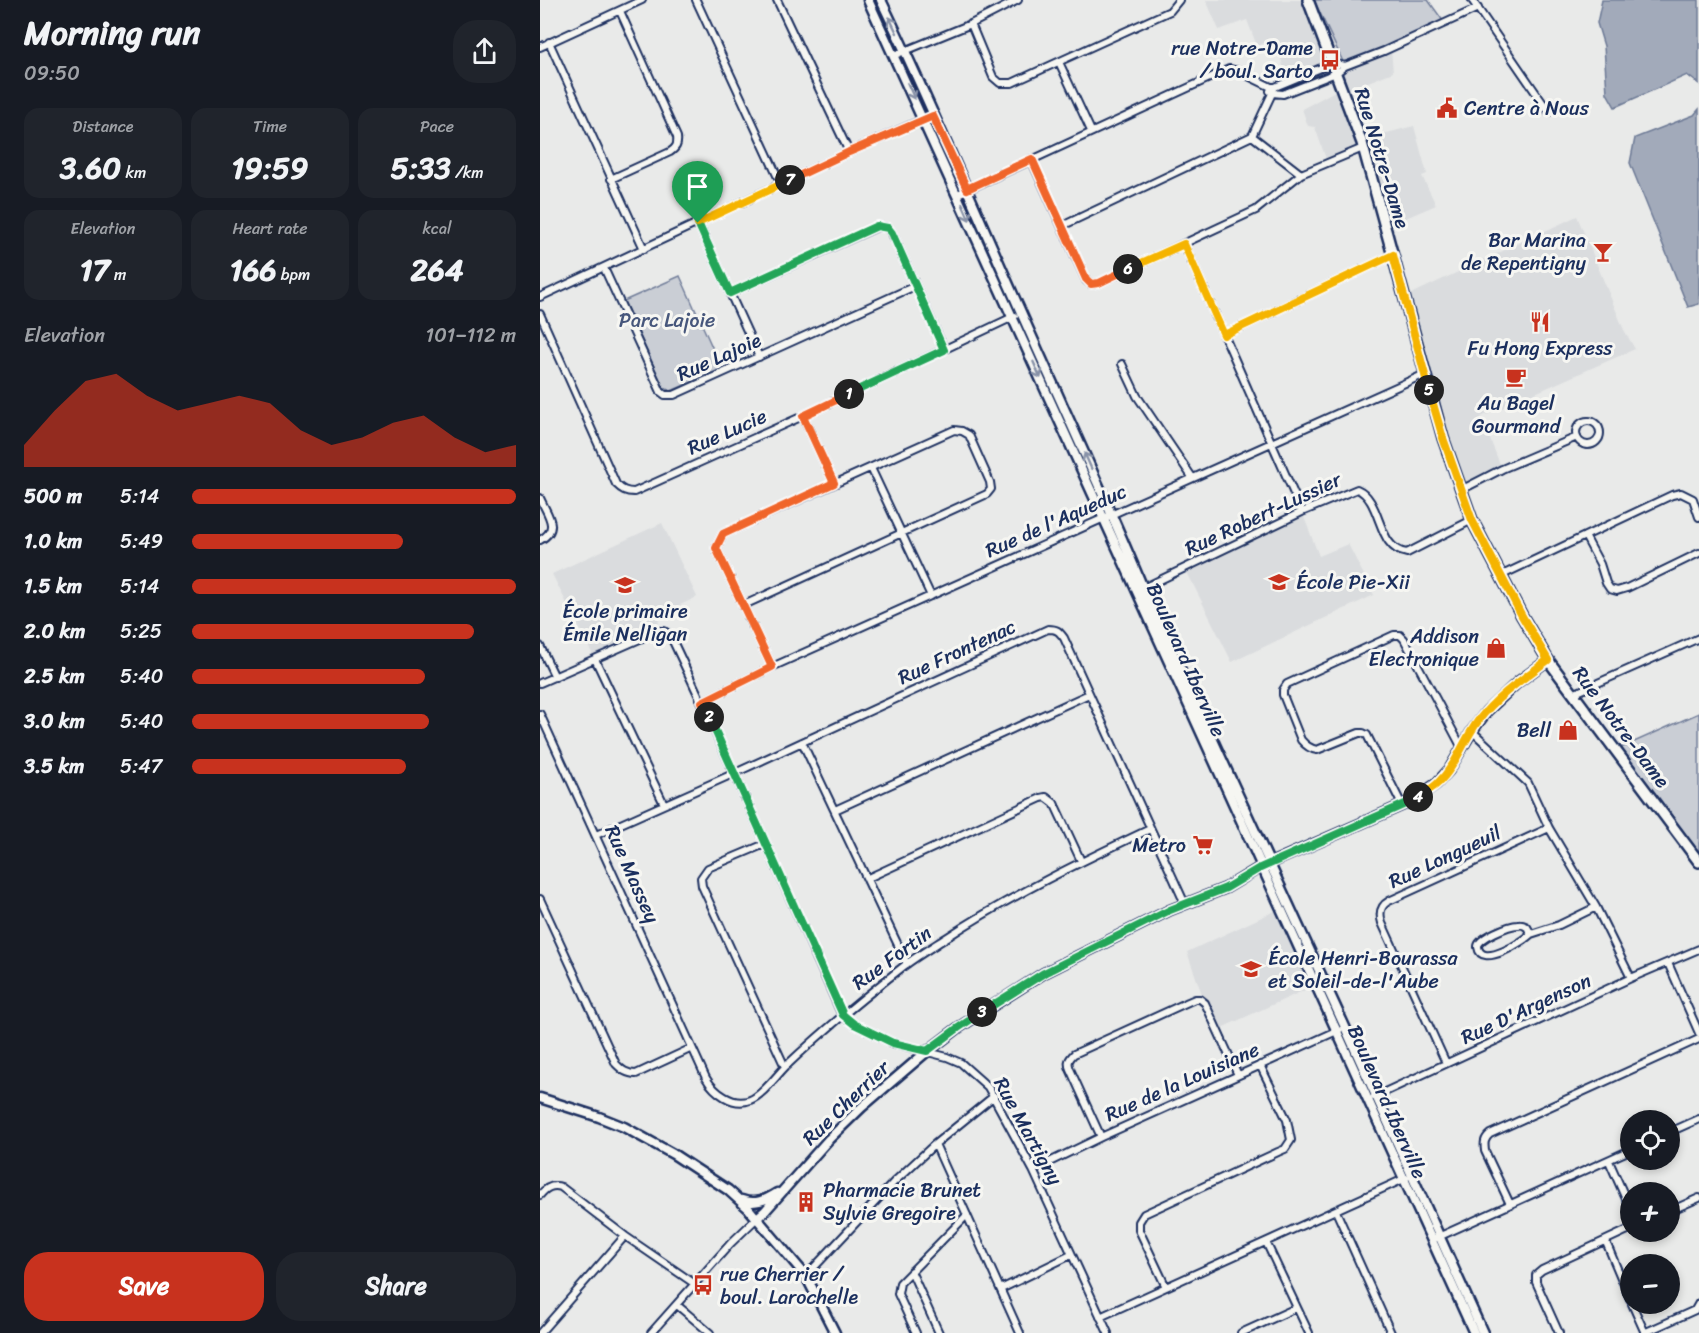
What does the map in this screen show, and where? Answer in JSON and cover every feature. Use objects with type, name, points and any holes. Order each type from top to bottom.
[{"type":"main road","name":"Rue Notre-Dame","points":[[1308,0],[1338,68],[1363,148],[1443,438],[1472,520],[1500,576],[1548,660],[1699,862]]},
{"type":"street","points":[[540,47],[642,0]]},
{"type":"street","points":[[696,0],[781,184]]},
{"type":"street","points":[[777,0],[849,152]]},
{"type":"street","name":"Boulevard Iberville","points":[[868,0],[1017,315],[1408,1177],[1483,1333]]},
{"type":"street","name":"Boulevard Iberville","points":[[880,0],[967,189],[1017,315]]},
{"type":"street","points":[[895,55],[971,24],[1018,0]]},
{"type":"street","points":[[971,24],[993,77],[1000,83],[1012,83],[1170,11],[1179,0]]},
{"type":"street","points":[[1472,0],[1549,112]]},
{"type":"street","points":[[1062,226],[1252,136],[1274,90],[1384,51],[1478,8]]},
{"type":"street","points":[[612,179],[670,152],[678,144],[677,137],[620,11]]},
{"type":"street","points":[[549,42],[644,249]]},
{"type":"street","points":[[1059,62],[1091,131]]},
{"type":"street","points":[[958,194],[1229,69],[1238,71],[1274,90]]},
{"type":"street","points":[[540,297],[849,152],[933,116]]},
{"type":"street","points":[[1252,136],[1301,174]]},
{"type":"street","points":[[1032,159],[1086,279],[1091,284],[1099,283],[1256,210],[1301,174],[1363,148]]},
{"type":"street","points":[[698,223],[759,357]]},
{"type":"street","points":[[730,293],[877,226],[883,226],[892,233],[944,350]]},
{"type":"street","points":[[1184,244],[1302,512]]},
{"type":"street","points":[[1224,335],[1393,255]]},
{"type":"street","name":"Rue Lajoie","points":[[604,268],[661,392],[665,395],[674,395],[915,286]]},
{"type":"street","name":"Rue Lucie","points":[[540,314],[616,484],[621,490],[628,492],[634,492],[803,416],[1017,315]]},
{"type":"street","points":[[1122,364],[1137,396],[1192,477]]},
{"type":"street","name":"Rue de l'Aqueduc","points":[[702,702],[772,667],[1192,477],[1425,375]]},
{"type":"street","points":[[803,416],[834,483]]},
{"type":"street","points":[[744,605],[987,494],[991,489],[990,482],[969,435],[954,430],[723,534],[716,548],[772,667]]},
{"type":"street","points":[[1461,490],[1577,437]]},
{"type":"street","points":[[871,468],[931,596]]},
{"type":"street","name":"Rue Robert-Lussier","points":[[1140,589],[1302,512],[1357,489],[1367,495],[1390,545],[1398,552],[1407,553],[1472,520]]},
{"type":"street","points":[[1500,576],[1672,495],[1681,493],[1693,499],[1699,516]]},
{"type":"street","points":[[540,498],[552,524],[552,529],[540,540]]},
{"type":"street","points":[[1585,536],[1600,564],[1606,583],[1610,589],[1617,591],[1699,554]]},
{"type":"street","name":"Rue Frontenac","points":[[596,835],[1048,629],[1060,631],[1064,638],[1185,904]]},
{"type":"street","points":[[540,683],[658,631],[664,631],[670,635],[735,773],[843,1015]]},
{"type":"street","points":[[1402,805],[1367,735],[1359,733],[1317,750],[1305,745],[1283,695],[1287,684],[1394,635],[1400,635],[1462,748]]},
{"type":"street","points":[[1573,693],[1699,638]]},
{"type":"street","points":[[540,646],[555,677]]},
{"type":"street","points":[[595,659],[664,804]]},
{"type":"street","name":"Rue Cherrier","points":[[651,1333],[748,1224],[765,1211],[829,1139],[927,1051],[958,1028],[1044,973],[1185,904],[1226,888],[1258,869],[1412,801],[1437,784],[1449,770],[1483,716],[1503,695],[1548,660]]},
{"type":"street","points":[[835,810],[1089,694]]},
{"type":"street","name":"Rue Massey","points":[[540,714],[692,1048]]},
{"type":"street","points":[[1472,731],[1528,783],[1549,828],[1596,908],[1631,978]]},
{"type":"street","points":[[802,742],[907,964]]},
{"type":"street","points":[[868,878],[1046,797],[1054,803],[1081,861]]},
{"type":"street","name":"Rue Longueuil","points":[[1446,1064],[1382,923],[1380,909],[1389,901],[1549,828]]},
{"type":"street","name":"Rue Fortin","points":[[692,1048],[710,1086],[715,1091],[740,1102],[756,1098],[785,1067],[843,1015],[907,964],[977,918],[1081,861],[1150,829]]},
{"type":"street","points":[[765,844],[708,868],[701,878],[702,886],[785,1067]]},
{"type":"street","points":[[540,899],[616,1064],[621,1070],[629,1074],[636,1074],[692,1048]]},
{"type":"street","points":[[1531,934],[1527,927],[1516,925],[1485,938],[1478,947],[1485,955],[1491,956],[1523,942],[1531,934],[1559,925],[1596,908]]},
{"type":"street","name":"Rue D'Argenson","points":[[1372,1098],[1631,978],[1699,950]]},
{"type":"street","points":[[1668,963],[1699,1033]]},
{"type":"street","points":[[1101,1137],[1070,1069],[1069,1059],[1074,1054],[1188,1002],[1200,999],[1204,1004],[1238,1075]]},
{"type":"street","name":"Rue Martigny","points":[[843,1015],[854,1024],[893,1043],[962,1063],[988,1087],[1033,1170],[1108,1333]]},
{"type":"street","name":"Rue de la Louisiane","points":[[1033,1170],[1341,1029]]},
{"type":"street","points":[[1510,1204],[1485,1151],[1485,1138],[1699,1039]]},
{"type":"street","points":[[1166,1287],[1139,1230],[1139,1222],[1144,1214],[1285,1149],[1292,1140],[1287,1120],[1260,1065]]},
{"type":"street","points":[[806,1276],[894,1182],[935,1144],[994,1096]]},
{"type":"street","points":[[540,1098],[632,1131],[678,1157],[746,1202],[759,1202],[777,1193],[798,1174]]},
{"type":"street","points":[[1680,1128],[1699,1119]]},
{"type":"street","points":[[935,1144],[1020,1333]]},
{"type":"street","points":[[1436,1238],[1620,1155]]},
{"type":"street","points":[[1609,1161],[1620,1186]]},
{"type":"street","points":[[1100,1317],[1408,1177]]},
{"type":"street","points":[[540,1195],[555,1185],[561,1187],[625,1236],[695,1284]]},
{"type":"street","points":[[728,1190],[748,1208],[806,1276],[835,1333]]},
{"type":"street","points":[[1680,1207],[1699,1198]]},
{"type":"street","points":[[1336,1211],[1391,1333]]},
{"type":"street","points":[[916,1333],[898,1294],[900,1283],[967,1215]]},
{"type":"street","points":[[1559,1333],[1536,1282],[1536,1275],[1542,1270],[1620,1234]]},
{"type":"street","points":[[540,1333],[625,1236]]},
{"type":"street","name":"Boulevard Iberville","points":[[1436,1238],[1474,1333]]},
{"type":"street","points":[[1266,1242],[1308,1333]]},
{"type":"street","points":[[1606,1242],[1620,1275]]},
{"type":"street","points":[[1001,1289],[1071,1256]]},
{"type":"street","points":[[911,1271],[939,1333]]},
{"type":"street","points":[[1636,1314],[1644,1333],[1697,1309],[1699,1303]]},
{"type":"street","points":[[677,1305],[710,1333]]},
{"type":"street","points":[[1241,1333],[1296,1308]]},
{"type":"shaded area","points":[[1206,0],[1314,0],[1346,68],[1391,49],[1393,72],[1346,91],[1363,139],[1414,126],[1427,174],[1422,176],[1436,205],[1385,227],[1361,143],[1326,159],[1315,127],[1308,126],[1302,109],[1335,91],[1328,70],[1289,86],[1275,39],[1257,46],[1247,20],[1219,30]]},
{"type":"shaded area","points":[[1577,216],[1624,330],[1635,349],[1481,417],[1502,469],[1461,490],[1405,297]]},
{"type":"shaded area","name":"École Pie-Xii","points":[[1302,512],[1319,556],[1348,544],[1374,595],[1232,662],[1185,568]]},
{"type":"shaded area","name":"École primaire Émile Nelligan","points":[[662,523],[697,597],[659,615],[658,631],[595,659],[552,574]]},
{"type":"shaded area","name":"École Henri-Bourassa et Soleil-de-l'Aube","points":[[1281,908],[1316,985],[1217,1030],[1187,952]]},
{"type":"green space","points":[[1314,0],[1428,0],[1446,25],[1346,68]]},
{"type":"green space","name":"Parc Lajoie","points":[[680,276],[722,369],[671,391],[664,388],[624,301]]},
{"type":"green space","points":[[1699,713],[1699,862],[1616,750]]},
{"type":"water","points":[[1602,0],[1699,0],[1699,84],[1687,75],[1615,107],[1607,93],[1604,46],[1597,23]]},
{"type":"water","points":[[1699,109],[1699,304],[1688,307],[1630,163],[1635,138],[1694,115]]},
{"type":"place","name":"rue Notre-Dame / boul. Sarto","points":[[1330,60]]},
{"type":"place","name":"Centre à Nous","points":[[1447,108]]},
{"type":"place","name":"Bar Marina de Repentigny","points":[[1603,252]]},
{"type":"place","name":"Fu Hong Express","points":[[1540,322]]},
{"type":"place","name":"Au Bagel Gourmand","points":[[1516,377]]},
{"type":"place","name":"École Pie-Xii","points":[[1279,582]]},
{"type":"place","name":"École primaire Émile Nelligan","points":[[625,585]]},
{"type":"place","name":"Addison Electronique","points":[[1496,648]]},
{"type":"place","name":"Bell","points":[[1568,730]]},
{"type":"place","name":"Metro","points":[[1203,845]]},
{"type":"place","name":"École Henri-Bourassa et Soleil-de-l'Aube","points":[[1251,969]]},
{"type":"place","name":"Pharmacie Brunet Sylvie Gregoire","points":[[806,1202]]},
{"type":"place","name":"rue Cherrier / boul. Larochelle","points":[[703,1285]]},
{"type":"route","points":[[933,116],[967,189],[1032,159],[1086,279],[1091,284],[1099,283],[1184,244],[1224,335],[1393,255],[1443,438],[1472,520],[1522,616],[1548,660],[1518,682],[1487,711],[1478,721],[1449,770],[1437,784],[1412,801],[1258,869],[1226,888],[1170,910],[1044,973],[958,1028],[927,1051],[893,1043],[854,1024],[843,1015],[702,702],[772,667],[716,548],[723,534],[834,483],[803,416],[944,350],[888,228],[877,226],[730,293],[698,223],[849,152],[933,116]]}]
